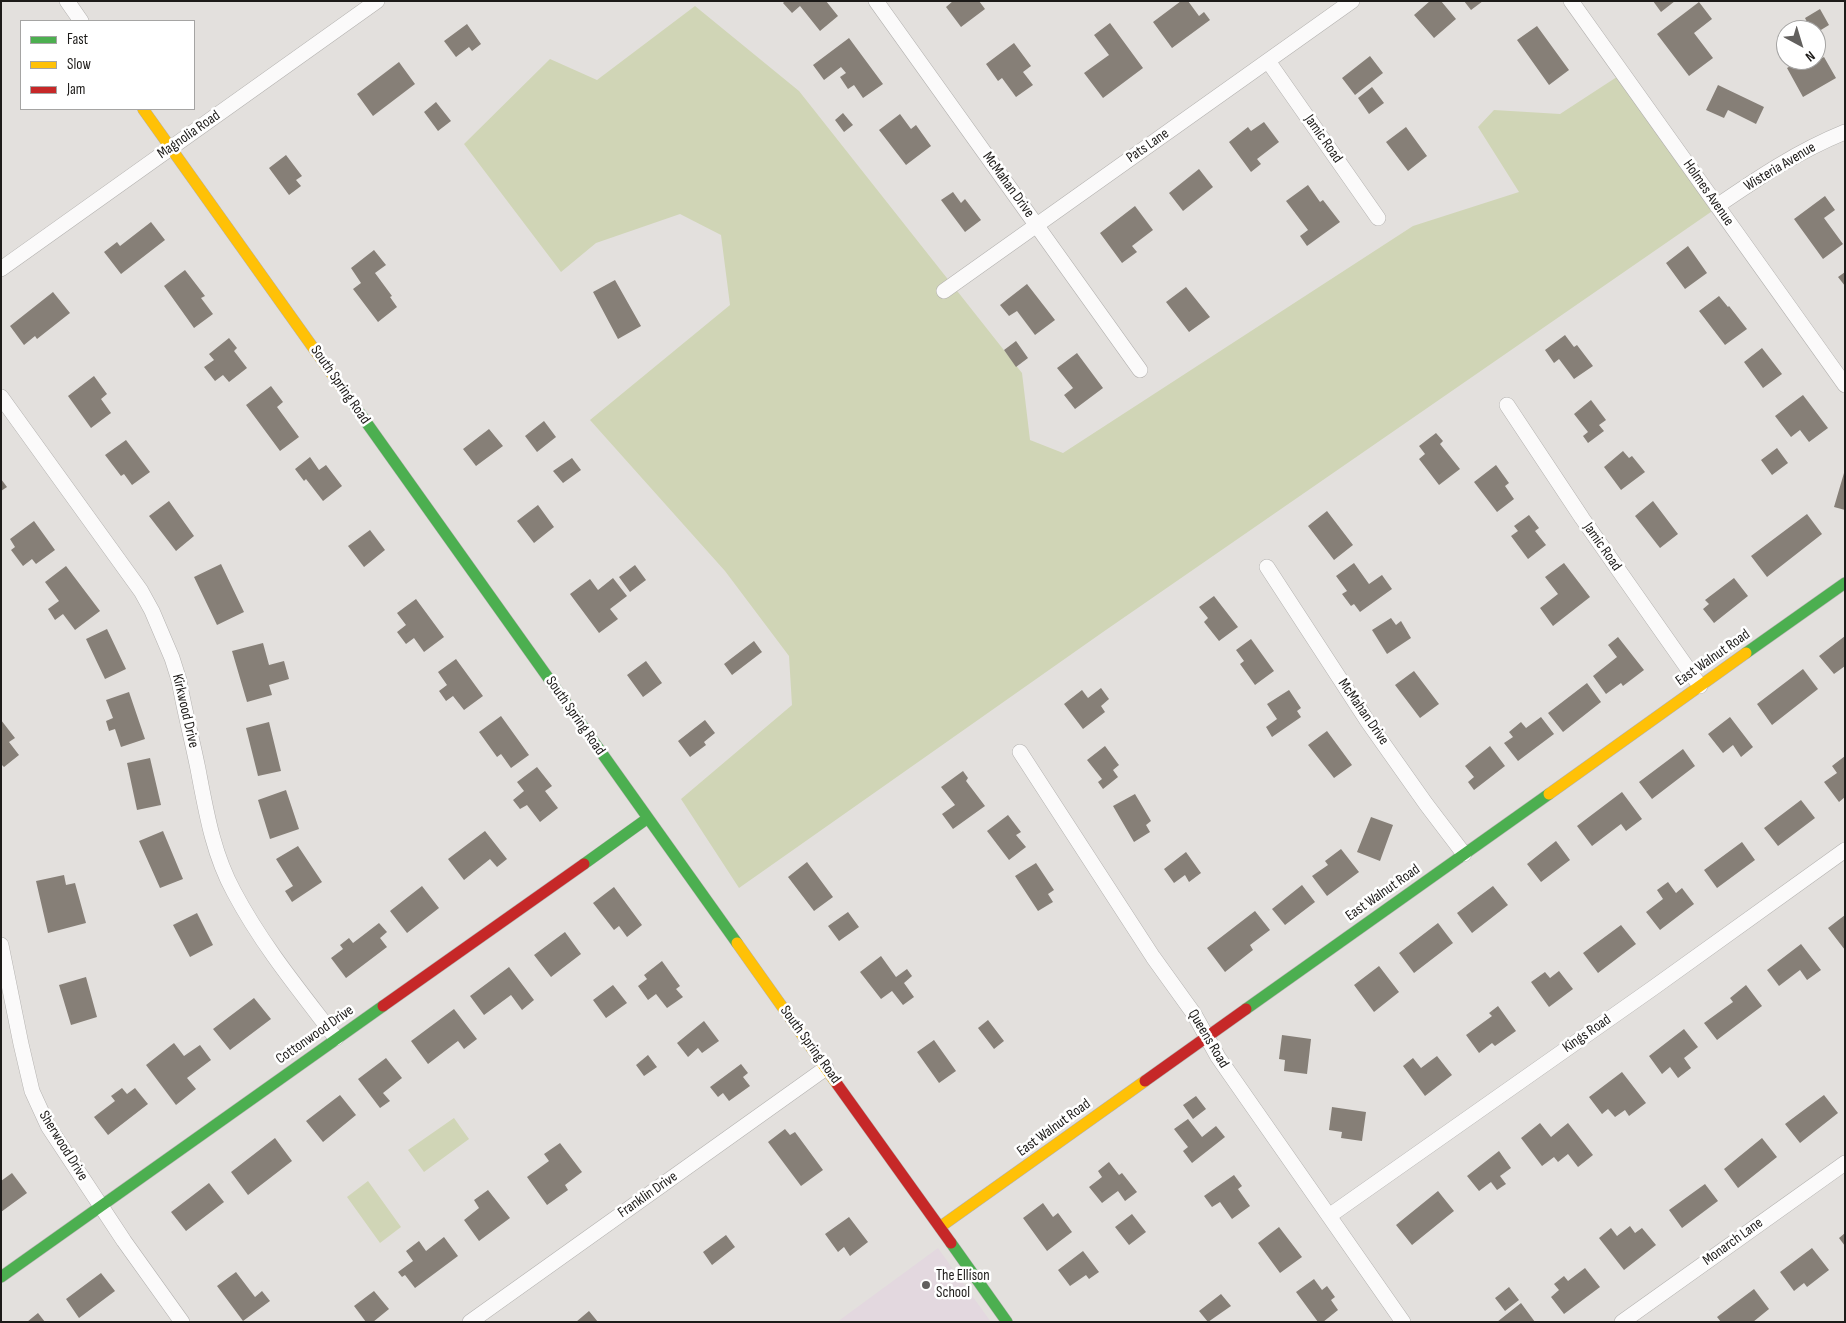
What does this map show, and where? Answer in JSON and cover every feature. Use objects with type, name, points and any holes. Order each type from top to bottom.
[{"type":"street","points":[[67,1],[80,20]]},
{"type":"street","name":"Magnolia Road","points":[[1,268],[376,1]]},
{"type":"street","name":"McMahan Drive","points":[[876,1],[1140,370]]},
{"type":"street","name":"Pats Lane","points":[[944,291],[1352,1]]},
{"type":"street","name":"Holmes Avenue","points":[[1571,1],[1845,385]]},
{"type":"street","name":"Jamic Road","points":[[1268,61],[1378,218]]},
{"type":"street","name":"South Spring Road","points":[[145,110],[1007,1322]]},
{"type":"street","name":"Wisteria Avenue","points":[[1717,206],[1796,155],[1820,142],[1845,132]]},
{"type":"street","name":"Kirkwood Drive","points":[[1,397],[122,564],[152,611],[179,680],[206,816],[223,870],[233,892],[261,938],[336,1038]]},
{"type":"street","name":"Jamic Road","points":[[1507,405],[1582,518],[1700,686]]},
{"type":"street","name":"McMahan Drive","points":[[1267,567],[1368,722],[1464,854]]},
{"type":"street","name":"East Walnut Road","points":[[940,1228],[1845,583]]},
{"type":"street","name":"Queens Road","points":[[1020,752],[1153,958],[1194,1014],[1218,1057],[1403,1322]]},
{"type":"street","name":"Cottonwood Drive","points":[[1,1277],[648,818]]},
{"type":"street","name":"Kings Road","points":[[1329,1216],[1646,994],[1845,850]]},
{"type":"street","name":"Sherwood Drive","points":[[1,945],[32,1091],[48,1126],[182,1322]]},
{"type":"street","name":"Franklin Drive","points":[[470,1322],[826,1068]]},
{"type":"street","name":"Monarch Lane","points":[[1622,1322],[1845,1163]]},
{"type":"shaded area","name":"The Ellison School","points":[[938,1248],[991,1322],[837,1322]]},
{"type":"green space","points":[[695,6],[799,91],[1022,373],[1030,440],[1063,453],[1413,226],[1519,192],[1478,127],[1494,110],[1560,114],[1626,71],[1721,205],[1103,632],[739,888],[681,799],[792,705],[789,656],[725,571],[590,420],[730,305],[721,235],[680,214],[596,243],[561,272],[464,144],[550,59],[597,80]]},
{"type":"green space","points":[[454,1118],[469,1139],[424,1172],[408,1150]]},
{"type":"green space","points":[[368,1181],[401,1227],[380,1243],[347,1197]]},
{"type":"building","points":[[785,1],[826,1],[838,16],[820,31],[800,6],[792,13],[783,3]]},
{"type":"building","points":[[953,1],[979,1],[985,9],[961,27],[946,7]]},
{"type":"building","points":[[1181,1],[1188,1],[1199,16],[1204,12],[1210,20],[1172,48],[1153,22]]},
{"type":"building","points":[[1430,1],[1441,1],[1456,19],[1434,38],[1414,15]]},
{"type":"building","points":[[1464,1],[1483,1],[1471,10]]},
{"type":"building","points":[[1653,1],[1675,1],[1661,12]]},
{"type":"building","points":[[1699,2],[1712,19],[1694,33],[1713,58],[1689,76],[1657,34]]},
{"type":"building","points":[[1820,9],[1829,25],[1826,27],[1826,20],[1806,20],[1805,18]]},
{"type":"building","points":[[1110,23],[1143,68],[1103,98],[1084,73],[1109,55],[1094,35]]},
{"type":"building","points":[[467,24],[481,44],[472,51],[469,47],[456,57],[444,41]]},
{"type":"building","points":[[1537,26],[1569,70],[1549,85],[1517,40]]},
{"type":"building","points":[[849,38],[883,84],[863,98],[854,85],[848,89],[840,77],[846,73],[841,67],[824,80],[813,65]]},
{"type":"building","points":[[1014,43],[1031,66],[1023,72],[1033,85],[1016,97],[1002,78],[998,81],[986,64]]},
{"type":"building","points":[[1370,56],[1383,73],[1355,95],[1342,78]]},
{"type":"building","points":[[1826,60],[1836,78],[1803,97],[1788,70],[1826,70]]},
{"type":"building","points":[[399,62],[415,84],[373,116],[357,94]]},
{"type":"building","points":[[1718,85],[1764,107],[1756,124],[1728,110],[1724,118],[1706,110]]},
{"type":"building","points":[[1372,87],[1384,103],[1369,114],[1358,98]]},
{"type":"building","points":[[436,102],[451,121],[438,131],[424,112]]},
{"type":"building","points":[[843,113],[853,125],[844,132],[835,120]]},
{"type":"building","points":[[900,114],[911,129],[916,125],[931,146],[906,165],[879,130]]},
{"type":"building","points":[[1264,122],[1279,142],[1257,159],[1261,164],[1251,172],[1229,142],[1248,127],[1251,131]]},
{"type":"building","points":[[1406,127],[1427,156],[1408,171],[1386,142]]},
{"type":"building","points":[[286,155],[302,176],[296,180],[301,186],[289,195],[269,168]]},
{"type":"building","points":[[1199,169],[1213,187],[1183,211],[1169,193]]},
{"type":"building","points":[[1308,185],[1320,202],[1323,200],[1340,222],[1307,246],[1300,236],[1308,230],[1286,201]]},
{"type":"building","points":[[953,192],[961,203],[965,199],[981,220],[965,232],[941,200]]},
{"type":"building","points":[[1825,196],[1835,210],[1824,218],[1843,244],[1823,259],[1794,219]]},
{"type":"building","points":[[1135,206],[1153,230],[1132,246],[1137,252],[1122,263],[1100,233]]},
{"type":"building","points":[[151,222],[165,240],[121,274],[104,252],[117,242],[120,246]]},
{"type":"building","points":[[1688,246],[1707,273],[1685,289],[1666,263]]},
{"type":"building","points":[[374,250],[386,265],[375,273],[392,296],[390,297],[397,307],[378,322],[353,289],[361,283],[351,268]]},
{"type":"building","points":[[185,270],[205,296],[201,298],[213,314],[194,328],[164,286]]},
{"type":"building","points":[[1845,272],[1845,286],[1838,277]]},
{"type":"building","points":[[615,280],[641,326],[618,339],[593,292]]},
{"type":"building","points":[[1027,284],[1055,320],[1035,335],[1017,311],[1009,316],[1000,305]]},
{"type":"building","points":[[1186,287],[1210,317],[1189,332],[1166,302]]},
{"type":"building","points":[[53,292],[70,313],[37,339],[35,336],[24,345],[10,326]]},
{"type":"building","points":[[1719,296],[1747,329],[1725,345],[1699,311]]},
{"type":"building","points":[[1565,335],[1574,347],[1577,345],[1593,366],[1574,379],[1559,359],[1554,363],[1545,350]]},
{"type":"building","points":[[229,338],[237,348],[234,351],[247,368],[229,382],[223,375],[215,381],[204,367],[214,360],[209,354]]},
{"type":"building","points":[[1016,341],[1028,358],[1016,367],[1004,350]]},
{"type":"building","points":[[1762,348],[1782,374],[1763,388],[1744,362]]},
{"type":"building","points":[[1077,353],[1103,388],[1075,409],[1064,395],[1073,388],[1057,368]]},
{"type":"building","points":[[94,376],[107,394],[101,399],[111,413],[91,428],[68,396]]},
{"type":"building","points":[[271,386],[283,402],[277,407],[299,437],[280,451],[246,405]]},
{"type":"building","points":[[1803,395],[1828,428],[1809,442],[1800,430],[1791,437],[1775,416]]},
{"type":"building","points":[[1591,400],[1606,420],[1599,425],[1604,431],[1588,443],[1583,436],[1588,432],[1574,414]]},
{"type":"building","points":[[544,421],[556,437],[537,452],[525,436]]},
{"type":"building","points":[[489,429],[503,446],[476,466],[463,449]]},
{"type":"building","points":[[1436,433],[1443,441],[1440,444],[1460,469],[1439,485],[1419,459],[1425,454],[1419,446]]},
{"type":"building","points":[[126,440],[150,472],[132,485],[124,474],[121,476],[105,455]]},
{"type":"building","points":[[1777,448],[1788,463],[1772,475],[1761,460]]},
{"type":"building","points":[[1623,451],[1629,458],[1632,456],[1645,472],[1621,490],[1604,467]]},
{"type":"building","points":[[310,457],[319,470],[326,465],[342,486],[323,501],[306,479],[304,481],[295,469]]},
{"type":"building","points":[[572,458],[581,470],[563,483],[553,471]]},
{"type":"building","points":[[1496,465],[1509,483],[1505,486],[1514,499],[1497,512],[1474,482]]},
{"type":"building","points":[[1845,473],[1845,510],[1834,507]]},
{"type":"building","points":[[1,479],[7,487],[1,491]]},
{"type":"building","points":[[169,501],[194,536],[176,551],[149,516]]},
{"type":"building","points":[[1653,501],[1678,534],[1660,548],[1635,516]]},
{"type":"building","points":[[538,505],[554,527],[534,543],[517,521]]},
{"type":"building","points":[[1327,511],[1353,545],[1334,560],[1308,526]]},
{"type":"building","points":[[1807,514],[1822,534],[1767,577],[1751,556]]},
{"type":"building","points":[[1529,515],[1539,528],[1535,531],[1546,545],[1528,559],[1511,536],[1518,531],[1514,526]]},
{"type":"building","points":[[34,521],[55,550],[36,564],[32,559],[23,566],[11,550],[15,547],[10,539]]},
{"type":"building","points":[[370,530],[385,550],[364,567],[348,546]]},
{"type":"building","points":[[1354,563],[1369,584],[1382,575],[1392,589],[1360,612],[1354,604],[1351,606],[1342,594],[1347,591],[1336,576]]},
{"type":"building","points":[[1564,563],[1590,597],[1553,626],[1540,608],[1558,594],[1545,577]]},
{"type":"building","points":[[221,564],[244,612],[217,625],[194,577]]},
{"type":"building","points":[[635,565],[646,580],[630,592],[619,577]]},
{"type":"building","points":[[66,566],[100,611],[75,630],[63,614],[55,620],[48,609],[59,601],[45,582]]},
{"type":"building","points":[[613,578],[627,596],[610,609],[618,619],[599,633],[570,594],[590,579],[598,590]]},
{"type":"building","points":[[1734,578],[1748,596],[1714,623],[1703,609],[1709,604],[1705,600]]},
{"type":"building","points":[[1214,596],[1238,627],[1219,641],[1204,622],[1208,618],[1199,607]]},
{"type":"building","points":[[416,599],[444,637],[424,652],[414,638],[406,644],[397,632],[406,625],[397,613]]},
{"type":"building","points":[[1391,618],[1396,625],[1401,621],[1411,638],[1387,654],[1372,630]]},
{"type":"building","points":[[107,629],[126,669],[105,679],[86,639]]},
{"type":"building","points":[[1845,636],[1845,666],[1834,674],[1819,656]]},
{"type":"building","points":[[1618,637],[1644,670],[1623,686],[1621,683],[1606,694],[1593,676],[1617,657],[1608,645]]},
{"type":"building","points":[[1251,639],[1274,671],[1255,685],[1240,664],[1244,661],[1236,650]]},
{"type":"building","points":[[754,641],[762,652],[732,675],[724,664]]},
{"type":"building","points":[[263,643],[269,665],[284,661],[289,679],[269,685],[272,695],[247,702],[232,651]]},
{"type":"building","points":[[456,659],[483,696],[464,710],[453,696],[446,701],[439,691],[447,685],[438,672]]},
{"type":"building","points":[[646,661],[662,683],[643,697],[627,675]]},
{"type":"building","points":[[1803,669],[1818,689],[1772,725],[1757,704]]},
{"type":"building","points":[[1414,671],[1439,704],[1420,718],[1395,685]]},
{"type":"building","points":[[1587,683],[1601,702],[1563,732],[1548,713]]},
{"type":"building","points":[[1101,688],[1109,699],[1101,706],[1105,712],[1083,729],[1064,704],[1082,690],[1088,698]]},
{"type":"building","points":[[1289,690],[1301,708],[1297,711],[1301,717],[1272,737],[1266,727],[1277,719],[1267,704]]},
{"type":"building","points":[[129,692],[145,739],[121,747],[115,729],[109,731],[106,721],[113,718],[106,700]]},
{"type":"building","points":[[501,716],[529,755],[511,768],[501,754],[497,757],[479,732]]},
{"type":"building","points":[[1541,717],[1554,734],[1518,761],[1504,743],[1513,737],[1509,732],[1521,722],[1526,728]]},
{"type":"building","points":[[1730,717],[1753,747],[1741,757],[1733,745],[1723,753],[1708,734]]},
{"type":"building","points":[[1,720],[15,738],[9,742],[19,755],[4,767],[1,764]]},
{"type":"building","points":[[705,720],[715,733],[704,742],[706,745],[690,757],[678,741]]},
{"type":"building","points":[[269,722],[281,771],[258,776],[246,728]]},
{"type":"building","points":[[1327,731],[1352,765],[1334,778],[1308,745]]},
{"type":"building","points":[[1105,746],[1119,765],[1113,770],[1118,777],[1103,789],[1098,782],[1102,779],[1087,760]]},
{"type":"building","points":[[1490,746],[1505,766],[1474,790],[1468,782],[1474,777],[1465,766]]},
{"type":"building","points":[[1683,749],[1695,766],[1652,799],[1639,782]]},
{"type":"building","points":[[1845,756],[1845,797],[1839,802],[1824,782],[1837,773],[1832,766]]},
{"type":"building","points":[[150,758],[161,805],[137,810],[127,763]]},
{"type":"building","points":[[537,767],[552,786],[545,791],[558,808],[540,822],[527,805],[520,809],[513,800],[524,791],[517,782]]},
{"type":"building","points":[[963,771],[968,778],[966,781],[985,806],[953,829],[942,814],[955,805],[941,787]]},
{"type":"building","points":[[286,790],[299,829],[270,839],[258,800]]},
{"type":"building","points":[[1622,792],[1642,819],[1626,831],[1621,824],[1592,846],[1577,826]]},
{"type":"building","points":[[1135,794],[1151,821],[1146,825],[1150,832],[1134,842],[1113,806]]},
{"type":"building","points":[[1801,800],[1815,818],[1778,846],[1764,828]]},
{"type":"building","points":[[1008,815],[1021,832],[1016,835],[1026,847],[1009,860],[987,831]]},
{"type":"building","points":[[1371,817],[1393,825],[1380,861],[1357,852]]},
{"type":"building","points":[[163,831],[183,879],[160,888],[139,841]]},
{"type":"building","points":[[485,831],[507,859],[497,867],[490,859],[464,880],[448,859]]},
{"type":"building","points":[[1556,841],[1570,860],[1541,882],[1527,864]]},
{"type":"building","points":[[1742,842],[1755,860],[1717,888],[1704,870]]},
{"type":"building","points":[[298,846],[322,882],[292,902],[285,891],[293,886],[276,859]]},
{"type":"building","points":[[1341,849],[1359,872],[1327,896],[1312,876],[1328,865],[1325,861]]},
{"type":"building","points":[[1186,852],[1201,873],[1189,882],[1185,875],[1174,883],[1164,869]]},
{"type":"building","points":[[807,862],[833,897],[814,911],[788,877]]},
{"type":"building","points":[[1036,863],[1054,890],[1048,894],[1053,902],[1038,911],[1015,876]]},
{"type":"building","points":[[64,875],[66,885],[75,883],[86,923],[48,933],[36,881]]},
{"type":"building","points":[[1668,882],[1676,893],[1682,888],[1694,904],[1660,930],[1646,912],[1663,899],[1657,890]]},
{"type":"building","points":[[1302,885],[1315,902],[1285,925],[1272,909]]},
{"type":"building","points":[[422,886],[439,908],[407,933],[390,911]]},
{"type":"building","points":[[1493,886],[1508,905],[1472,933],[1457,913]]},
{"type":"building","points":[[614,887],[642,925],[627,937],[619,926],[614,930],[593,903]]},
{"type":"building","points":[[1255,911],[1270,930],[1250,945],[1253,950],[1225,972],[1207,948]]},
{"type":"building","points":[[848,912],[859,927],[839,941],[828,926]]},
{"type":"building","points":[[197,913],[213,945],[190,957],[173,925]]},
{"type":"building","points":[[1845,915],[1845,950],[1828,928]]},
{"type":"building","points":[[379,923],[387,932],[380,938],[387,947],[346,978],[331,958],[343,949],[340,945],[349,938],[353,943]]},
{"type":"building","points":[[1438,923],[1453,943],[1414,973],[1399,953]]},
{"type":"building","points":[[1621,925],[1636,944],[1598,973],[1583,953]]},
{"type":"building","points":[[565,932],[581,954],[551,977],[534,955]]},
{"type":"building","points":[[1801,944],[1821,970],[1807,980],[1800,970],[1779,986],[1767,970]]},
{"type":"building","points":[[881,956],[896,977],[907,969],[912,976],[904,983],[914,997],[903,1005],[892,991],[881,999],[860,972]]},
{"type":"building","points":[[662,961],[680,986],[676,989],[683,997],[667,1008],[656,994],[648,1000],[638,986],[647,979],[644,975]]},
{"type":"building","points":[[1379,966],[1399,992],[1374,1012],[1354,985]]},
{"type":"building","points":[[509,967],[534,1000],[522,1010],[511,995],[484,1015],[470,996]]},
{"type":"building","points":[[1559,971],[1573,989],[1549,1007],[1531,982],[1545,972],[1550,978]]},
{"type":"building","points":[[86,977],[97,1017],[71,1025],[59,985]]},
{"type":"building","points":[[613,985],[627,1003],[606,1018],[593,1000]]},
{"type":"building","points":[[1746,985],[1762,1006],[1717,1040],[1704,1023],[1733,1002],[1730,998]]},
{"type":"building","points":[[254,998],[271,1019],[230,1050],[213,1029]]},
{"type":"building","points":[[1498,1006],[1516,1031],[1495,1046],[1492,1043],[1479,1053],[1466,1035],[1492,1016],[1489,1013]]},
{"type":"building","points":[[454,1009],[477,1039],[464,1049],[458,1041],[428,1064],[411,1041]]},
{"type":"building","points":[[988,1020],[1004,1041],[994,1049],[978,1028]]},
{"type":"building","points":[[704,1021],[719,1041],[702,1053],[698,1048],[688,1057],[677,1043]]},
{"type":"building","points":[[1684,1029],[1698,1047],[1684,1058],[1691,1068],[1678,1078],[1670,1067],[1662,1074],[1649,1056]]},
{"type":"building","points":[[1282,1035],[1311,1039],[1307,1074],[1284,1071],[1285,1060],[1279,1059]]},
{"type":"building","points":[[934,1040],[956,1071],[939,1083],[917,1052]]},
{"type":"building","points":[[174,1043],[184,1056],[200,1045],[211,1060],[187,1078],[196,1089],[176,1105],[146,1065]]},
{"type":"building","points":[[648,1055],[657,1067],[644,1076],[636,1065]]},
{"type":"building","points":[[1437,1056],[1452,1075],[1425,1096],[1403,1066],[1413,1058],[1421,1068]]},
{"type":"building","points":[[386,1058],[402,1078],[383,1093],[390,1101],[380,1108],[358,1079]]},
{"type":"building","points":[[741,1064],[748,1073],[743,1077],[750,1086],[729,1101],[723,1093],[718,1097],[710,1087]]},
{"type":"building","points":[[1622,1072],[1646,1103],[1629,1116],[1625,1110],[1615,1117],[1608,1109],[1602,1114],[1589,1097]]},
{"type":"building","points":[[122,1088],[127,1094],[135,1088],[148,1104],[108,1135],[94,1117],[115,1101],[111,1096]]},
{"type":"building","points":[[340,1095],[356,1115],[323,1142],[306,1121]]},
{"type":"building","points":[[1824,1095],[1838,1113],[1800,1143],[1785,1124]]},
{"type":"building","points":[[1196,1096],[1206,1109],[1193,1119],[1183,1105]]},
{"type":"building","points":[[1332,1107],[1366,1112],[1362,1141],[1341,1138],[1342,1132],[1329,1130]]},
{"type":"building","points":[[1188,1119],[1202,1137],[1216,1126],[1225,1137],[1192,1163],[1183,1151],[1188,1147],[1174,1129]]},
{"type":"building","points":[[1540,1123],[1551,1137],[1568,1123],[1593,1155],[1578,1167],[1568,1154],[1558,1162],[1554,1157],[1542,1166],[1521,1138]]},
{"type":"building","points":[[785,1129],[790,1135],[795,1132],[823,1170],[801,1186],[768,1142]]},
{"type":"building","points":[[275,1138],[292,1161],[248,1195],[231,1172]]},
{"type":"building","points":[[1762,1138],[1777,1157],[1738,1188],[1724,1169]]},
{"type":"building","points":[[560,1143],[582,1172],[565,1185],[568,1190],[547,1205],[527,1177],[549,1161],[544,1154]]},
{"type":"building","points":[[1499,1151],[1511,1168],[1500,1176],[1506,1184],[1497,1190],[1491,1182],[1479,1191],[1467,1176]]},
{"type":"building","points":[[1109,1162],[1119,1175],[1122,1173],[1137,1192],[1125,1201],[1118,1191],[1102,1203],[1089,1187],[1102,1177],[1098,1171]]},
{"type":"building","points":[[12,1173],[27,1193],[1,1212],[1,1181]]},
{"type":"building","points":[[1234,1175],[1242,1186],[1238,1189],[1250,1206],[1232,1219],[1220,1202],[1212,1207],[1204,1196]]},
{"type":"building","points":[[209,1183],[224,1202],[186,1231],[171,1212]]},
{"type":"building","points":[[1705,1184],[1718,1201],[1682,1228],[1669,1210]]},
{"type":"building","points":[[488,1190],[510,1218],[479,1241],[464,1220],[479,1208],[474,1200]]},
{"type":"building","points":[[1438,1191],[1454,1211],[1412,1245],[1396,1225]]},
{"type":"building","points":[[1043,1203],[1053,1217],[1058,1213],[1072,1232],[1047,1251],[1023,1218]]},
{"type":"building","points":[[1132,1214],[1146,1232],[1129,1245],[1115,1227]]},
{"type":"building","points":[[849,1217],[868,1242],[850,1256],[844,1247],[838,1252],[825,1234]]},
{"type":"building","points":[[1630,1226],[1635,1233],[1642,1228],[1656,1245],[1624,1270],[1599,1238],[1611,1228],[1617,1236]]},
{"type":"building","points":[[1279,1227],[1302,1257],[1280,1273],[1258,1243]]},
{"type":"building","points":[[1845,1233],[1845,1246],[1839,1238]]},
{"type":"building","points":[[726,1235],[735,1247],[712,1265],[703,1252]]},
{"type":"building","points":[[444,1237],[458,1256],[415,1288],[405,1275],[402,1277],[398,1272],[413,1261],[406,1251],[419,1241],[426,1251]]},
{"type":"building","points":[[1812,1248],[1829,1270],[1807,1287],[1804,1283],[1794,1291],[1780,1272]]},
{"type":"building","points":[[1083,1251],[1099,1272],[1089,1279],[1086,1275],[1070,1286],[1058,1270]]},
{"type":"building","points":[[1585,1268],[1600,1287],[1564,1314],[1551,1297],[1559,1290],[1554,1284],[1564,1276],[1568,1281]]},
{"type":"building","points":[[236,1272],[255,1297],[262,1291],[270,1301],[243,1321],[217,1286]]},
{"type":"building","points":[[101,1273],[115,1291],[79,1318],[66,1299]]},
{"type":"building","points":[[1314,1279],[1322,1290],[1327,1286],[1335,1297],[1331,1300],[1338,1310],[1323,1322],[1318,1322],[1296,1292]]},
{"type":"building","points":[[1509,1287],[1519,1300],[1505,1311],[1495,1298]]},
{"type":"building","points":[[1754,1289],[1769,1309],[1753,1322],[1721,1322],[1717,1317]]},
{"type":"building","points":[[374,1291],[389,1309],[373,1322],[366,1322],[354,1306]]},
{"type":"building","points":[[1221,1294],[1231,1306],[1208,1322],[1199,1311]]},
{"type":"building","points":[[1521,1303],[1535,1322],[1497,1322]]},
{"type":"building","points":[[589,1311],[598,1322],[576,1322]]},
{"type":"building","points":[[38,1313],[45,1322],[27,1322]]},
{"type":"traffic: fast","points":[[344,391],[737,943]]},
{"type":"traffic: fast","points":[[1746,653],[1845,583]]},
{"type":"traffic: fast","points":[[1246,1009],[1549,794]]},
{"type":"traffic: fast","points":[[584,864],[648,818]]},
{"type":"traffic: fast","points":[[1,1277],[383,1006]]},
{"type":"traffic: fast","points":[[951,1243],[1007,1322]]},
{"type":"traffic: slow","points":[[144,110],[344,391]]},
{"type":"traffic: slow","points":[[1549,794],[1746,653]]},
{"type":"traffic: slow","points":[[737,943],[837,1084]]},
{"type":"traffic: slow","points":[[940,1227],[1145,1081]]},
{"type":"traffic: jam","points":[[383,1006],[584,864]]},
{"type":"traffic: jam","points":[[1145,1081],[1246,1009]]},
{"type":"traffic: jam","points":[[837,1084],[951,1243]]},
{"type":"place","name":"The Ellison School","points":[[926,1285]]}]
